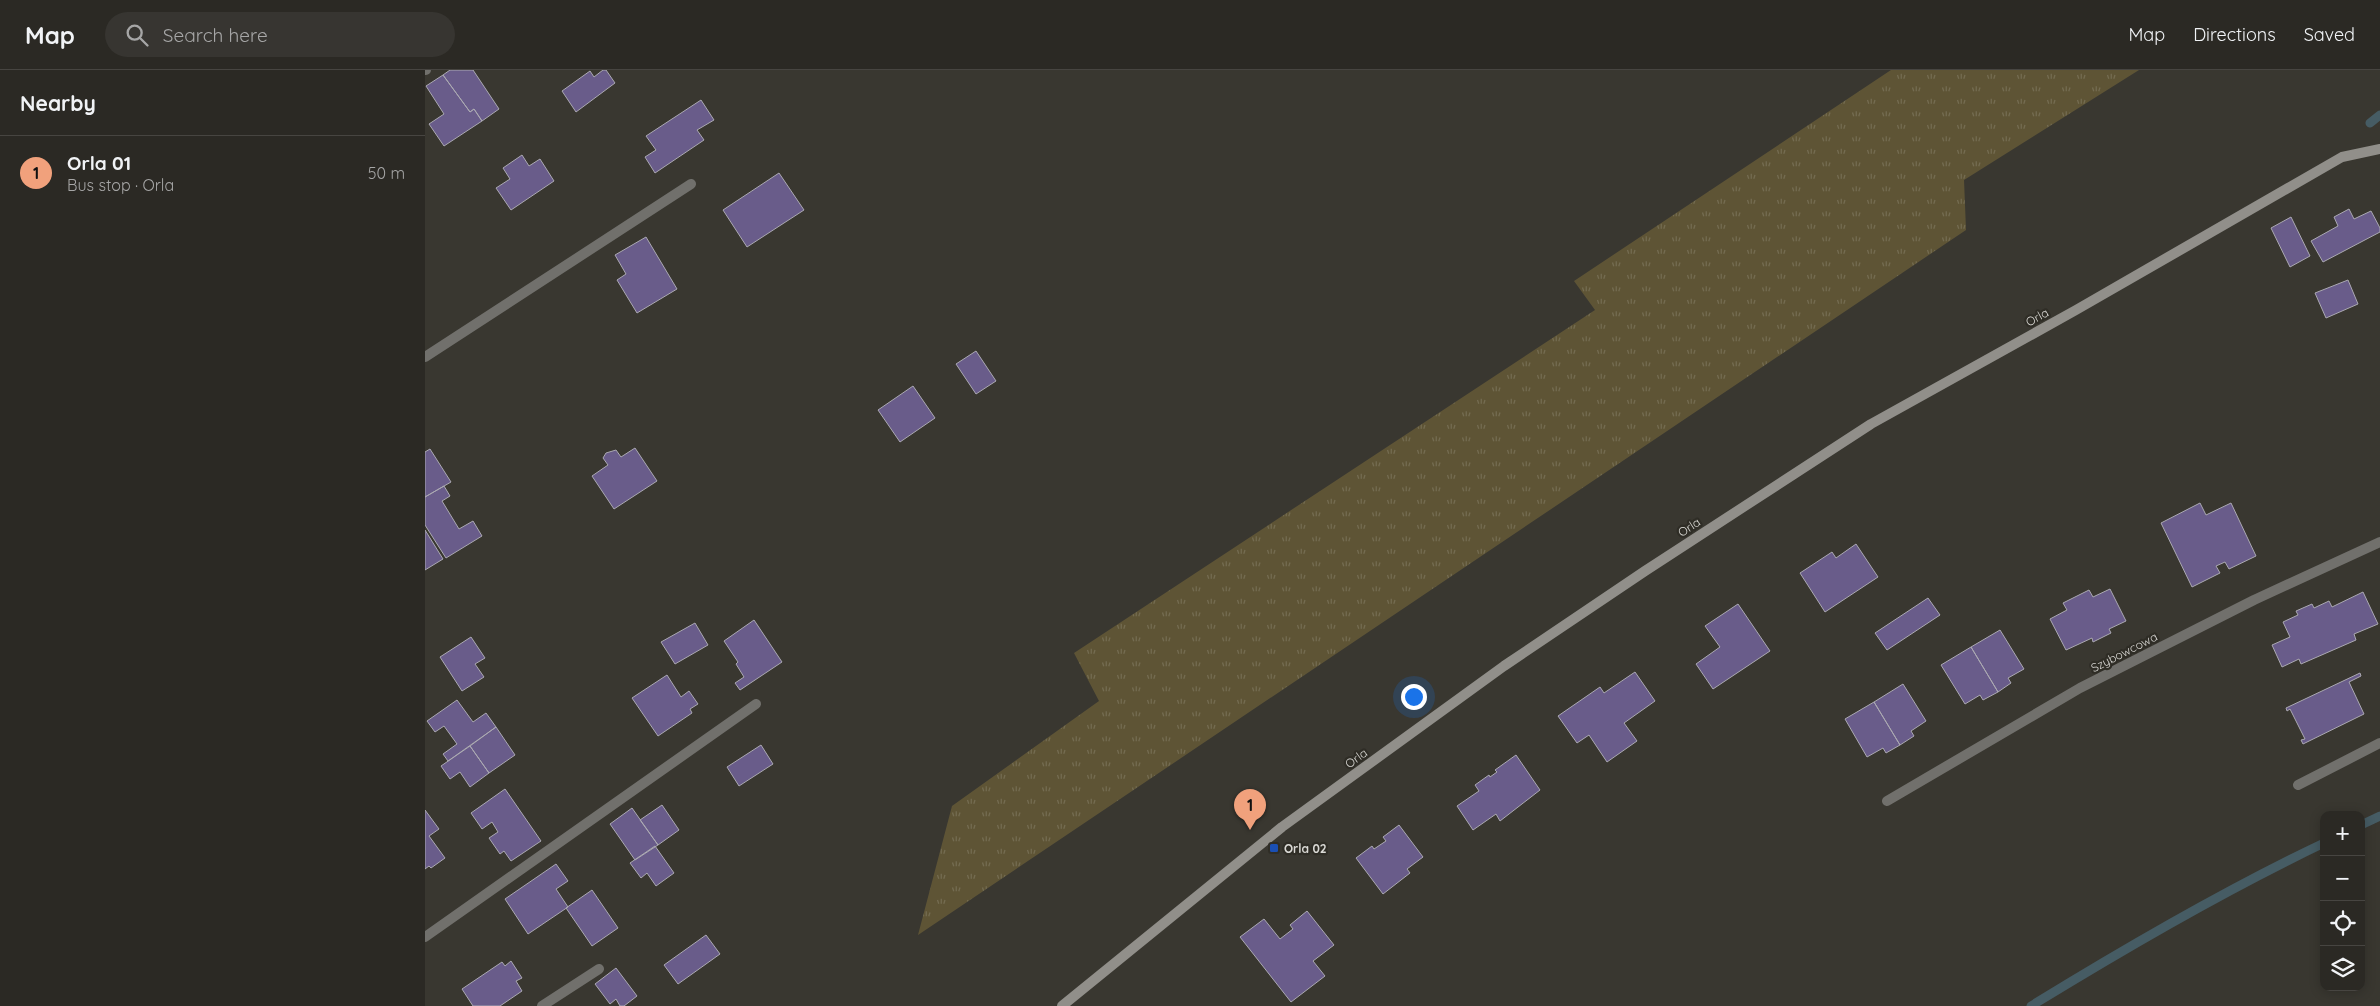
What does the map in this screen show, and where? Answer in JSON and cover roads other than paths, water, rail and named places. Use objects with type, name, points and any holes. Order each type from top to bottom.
[{"type":"street","name":"Orla","points":[[1063,1006],[1282,827],[1504,666],[1645,571],[1871,424],[1927,391],[2076,310],[2342,157],[2380,149]]},
{"type":"street","points":[[425,357],[691,184]]},
{"type":"street","name":"Szybowcowa","points":[[1887,801],[2080,688],[2254,600],[2380,542]]},
{"type":"street","points":[[425,937],[756,704]]},
{"type":"street","points":[[2298,785],[2380,743]]},
{"type":"street","points":[[542,1006],[599,969]]},
{"type":"waterway","points":[[2370,123],[2380,115]]},
{"type":"waterway","points":[[2365,823],[2380,816]]},
{"type":"waterway","points":[[2031,1006],[2176,920],[2249,880],[2320,845]]},
{"type":"place","name":"Orla 01","points":[[1250,830]]},
{"type":"place","name":"Orla 02","points":[[1274,848]]}]
